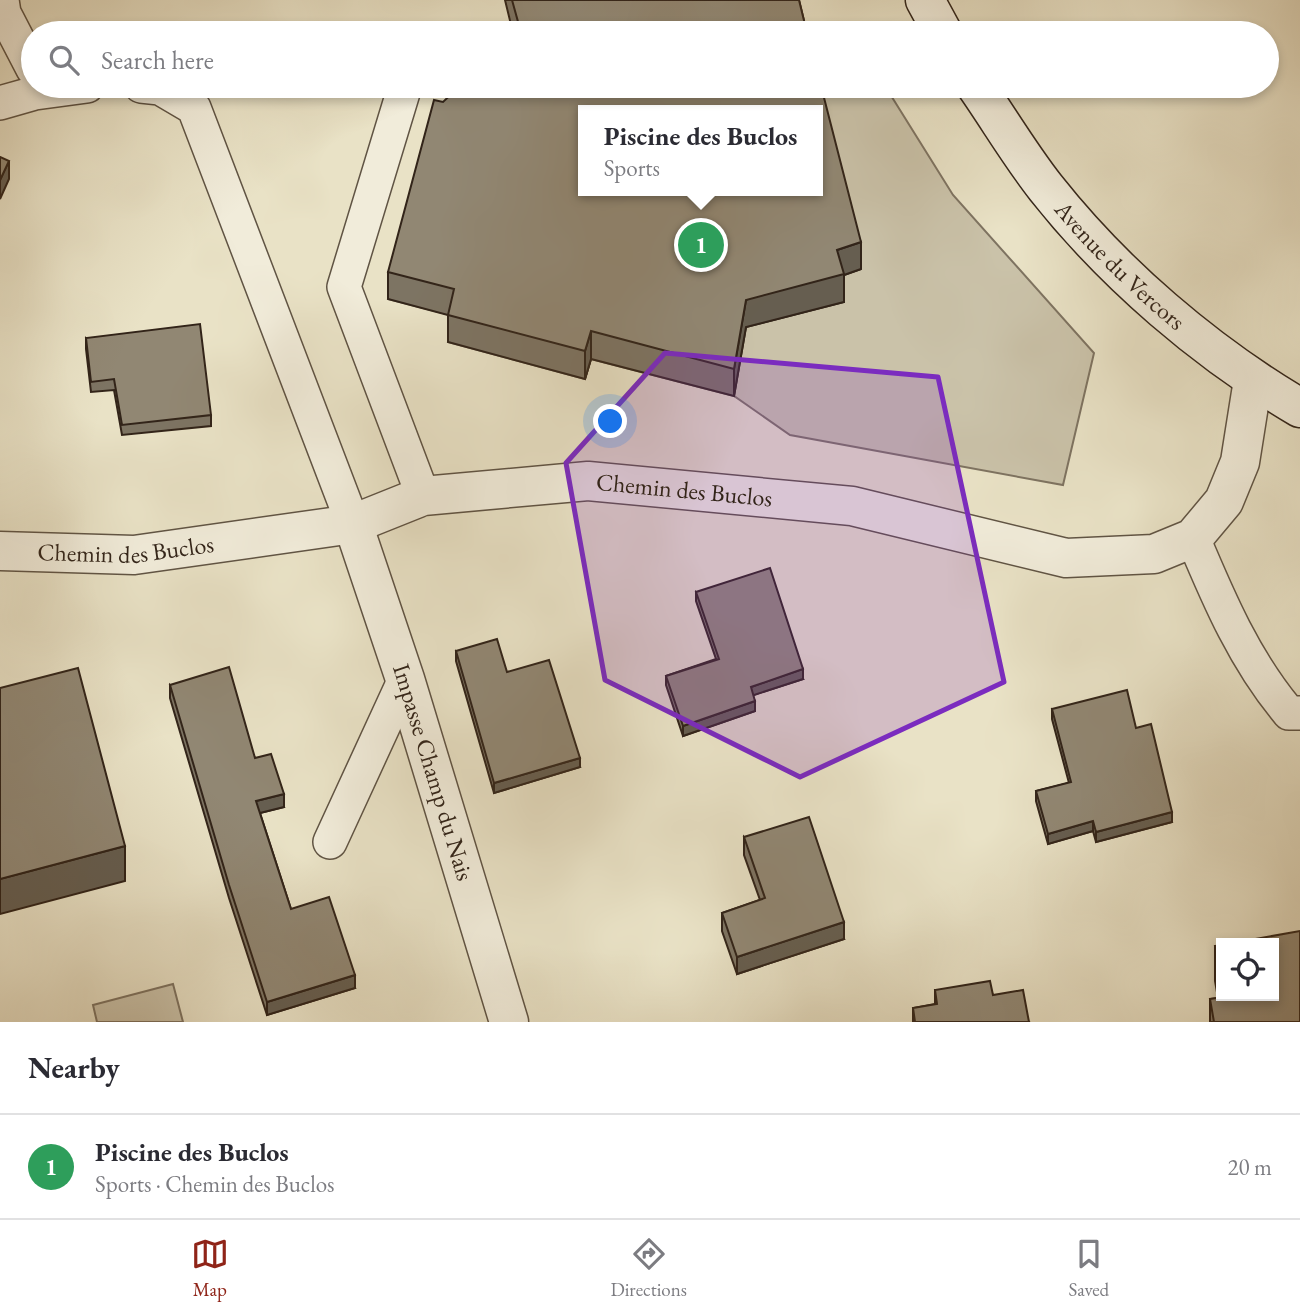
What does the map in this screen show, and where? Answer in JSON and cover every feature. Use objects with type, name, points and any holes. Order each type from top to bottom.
[{"type":"street","points":[[925,0],[936,21]]},
{"type":"street","name":"Avenue du Vercors","points":[[984,98],[1046,188],[1119,269],[1185,329],[1253,380],[1300,408]]},
{"type":"street","name":"Chemin des Buclos","points":[[0,551],[134,555],[354,524],[423,496],[588,481],[852,506],[1066,558],[1154,554],[1193,538],[1224,501],[1240,462],[1253,380]]},
{"type":"street","name":"Impasse Champ du Nais","points":[[354,524],[405,679],[509,1022]]},
{"type":"lane","points":[[2,0],[4,13],[21,46]]},
{"type":"lane","points":[[0,103],[21,97]]},
{"type":"lane","points":[[177,98],[194,108],[354,524]]},
{"type":"lane","points":[[401,98],[344,287],[423,496]]},
{"type":"lane","points":[[1193,538],[1227,620],[1268,688],[1289,713],[1300,713]]},
{"type":"lane","points":[[330,842],[405,679]]},
{"type":"highlighted area","points":[[665,353],[938,377],[1004,682],[800,777],[605,680],[566,463]]},
{"type":"shaded area","points":[[500,98],[892,98],[953,195],[1094,353],[1063,485],[790,435],[734,396],[591,359],[585,379],[448,342],[454,316],[388,299],[434,127]]},
{"type":"shaded area","points":[[173,984],[183,1022],[97,1022],[93,1005]]},
{"type":"building","points":[[512,0],[799,0],[804,21],[518,21]]},
{"type":"building","points":[[824,98],[861,242],[837,250],[844,274],[746,300],[734,369],[591,331],[585,351],[448,315],[454,289],[388,272],[434,100]]},
{"type":"building","points":[[0,157],[9,161],[0,180]]},
{"type":"building","points":[[200,324],[211,415],[122,425],[114,379],[91,382],[86,338]]},
{"type":"building","points":[[770,568],[803,669],[751,687],[755,701],[683,726],[666,676],[719,659],[696,592]]},
{"type":"building","points":[[497,639],[507,672],[549,660],[580,758],[494,783],[456,651]]},
{"type":"building","points":[[229,667],[255,758],[271,754],[284,794],[256,801],[291,909],[329,897],[355,975],[267,1002],[229,885],[170,685]]},
{"type":"building","points":[[78,668],[125,846],[0,879],[0,688]]},
{"type":"building","points":[[1127,690],[1136,728],[1151,724],[1172,812],[1096,832],[1093,821],[1048,834],[1036,791],[1071,782],[1052,709]]},
{"type":"building","points":[[809,817],[844,922],[737,957],[722,913],[765,898],[744,837]]},
{"type":"building","points":[[1300,931],[1300,1022],[1214,1022],[1210,999],[1279,1001],[1279,938],[1261,938]]},
{"type":"building","points":[[990,981],[993,995],[1023,990],[1029,1022],[915,1022],[913,1008],[937,1004],[935,990]]},
{"type":"place","name":"Piscine des Buclos","points":[[701,245]]}]
